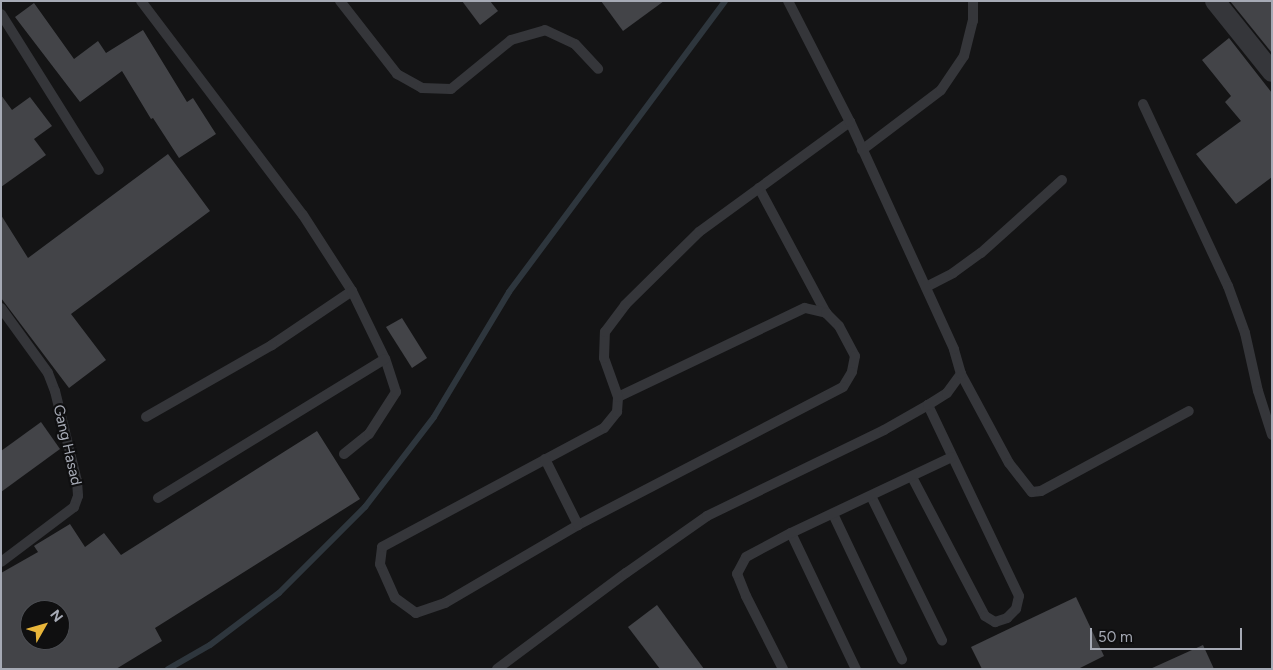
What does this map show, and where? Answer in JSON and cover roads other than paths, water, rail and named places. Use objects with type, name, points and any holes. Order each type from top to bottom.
[{"type":"street","points":[[1223,4],[1272,72]]},
{"type":"lane","points":[[142,1],[303,215],[352,292],[385,359],[396,392],[370,434],[344,454]]},
{"type":"lane","points":[[340,1],[397,74],[422,88],[451,89],[511,40],[545,30],[575,44],[598,69]]},
{"type":"lane","points":[[788,1],[850,122],[954,350],[961,374],[1009,463],[1032,492],[1041,491],[1189,411]]},
{"type":"lane","points":[[862,150],[941,90],[964,56],[973,21],[973,1]]},
{"type":"lane","points":[[1,14],[99,170]]},
{"type":"lane","points":[[1144,104],[1228,286],[1245,333],[1258,391],[1272,435]]},
{"type":"lane","points":[[759,188],[826,312],[839,326],[855,356],[852,372],[843,388],[578,525],[446,603],[416,614],[395,598],[380,564],[382,547],[604,428],[617,412],[618,396],[604,358],[605,332],[625,305],[684,245],[759,188],[850,122]]},
{"type":"lane","points":[[926,287],[953,273],[981,253],[1062,180]]},
{"type":"lane","points":[[146,417],[272,345],[352,292]]},
{"type":"lane","name":"Gang Hasad","points":[[1,308],[48,373],[55,391],[77,481],[78,496],[74,507],[1,562]]},
{"type":"lane","points":[[618,396],[805,308],[826,312]]},
{"type":"lane","points":[[158,498],[385,359]]},
{"type":"lane","points":[[497,669],[626,572],[707,516],[884,430],[947,393],[961,374]]},
{"type":"lane","points":[[912,477],[985,616],[994,622],[1007,618],[1016,608],[1019,596],[928,405]]},
{"type":"lane","points":[[782,669],[746,596],[738,574],[746,557],[952,457]]},
{"type":"lane","points":[[545,460],[578,525]]},
{"type":"lane","points":[[872,496],[942,640]]},
{"type":"lane","points":[[833,514],[902,660]]},
{"type":"lane","points":[[791,534],[856,669]]},
{"type":"waterway","points":[[168,669],[210,645],[279,593],[365,507],[434,417],[509,292],[725,1]]}]
